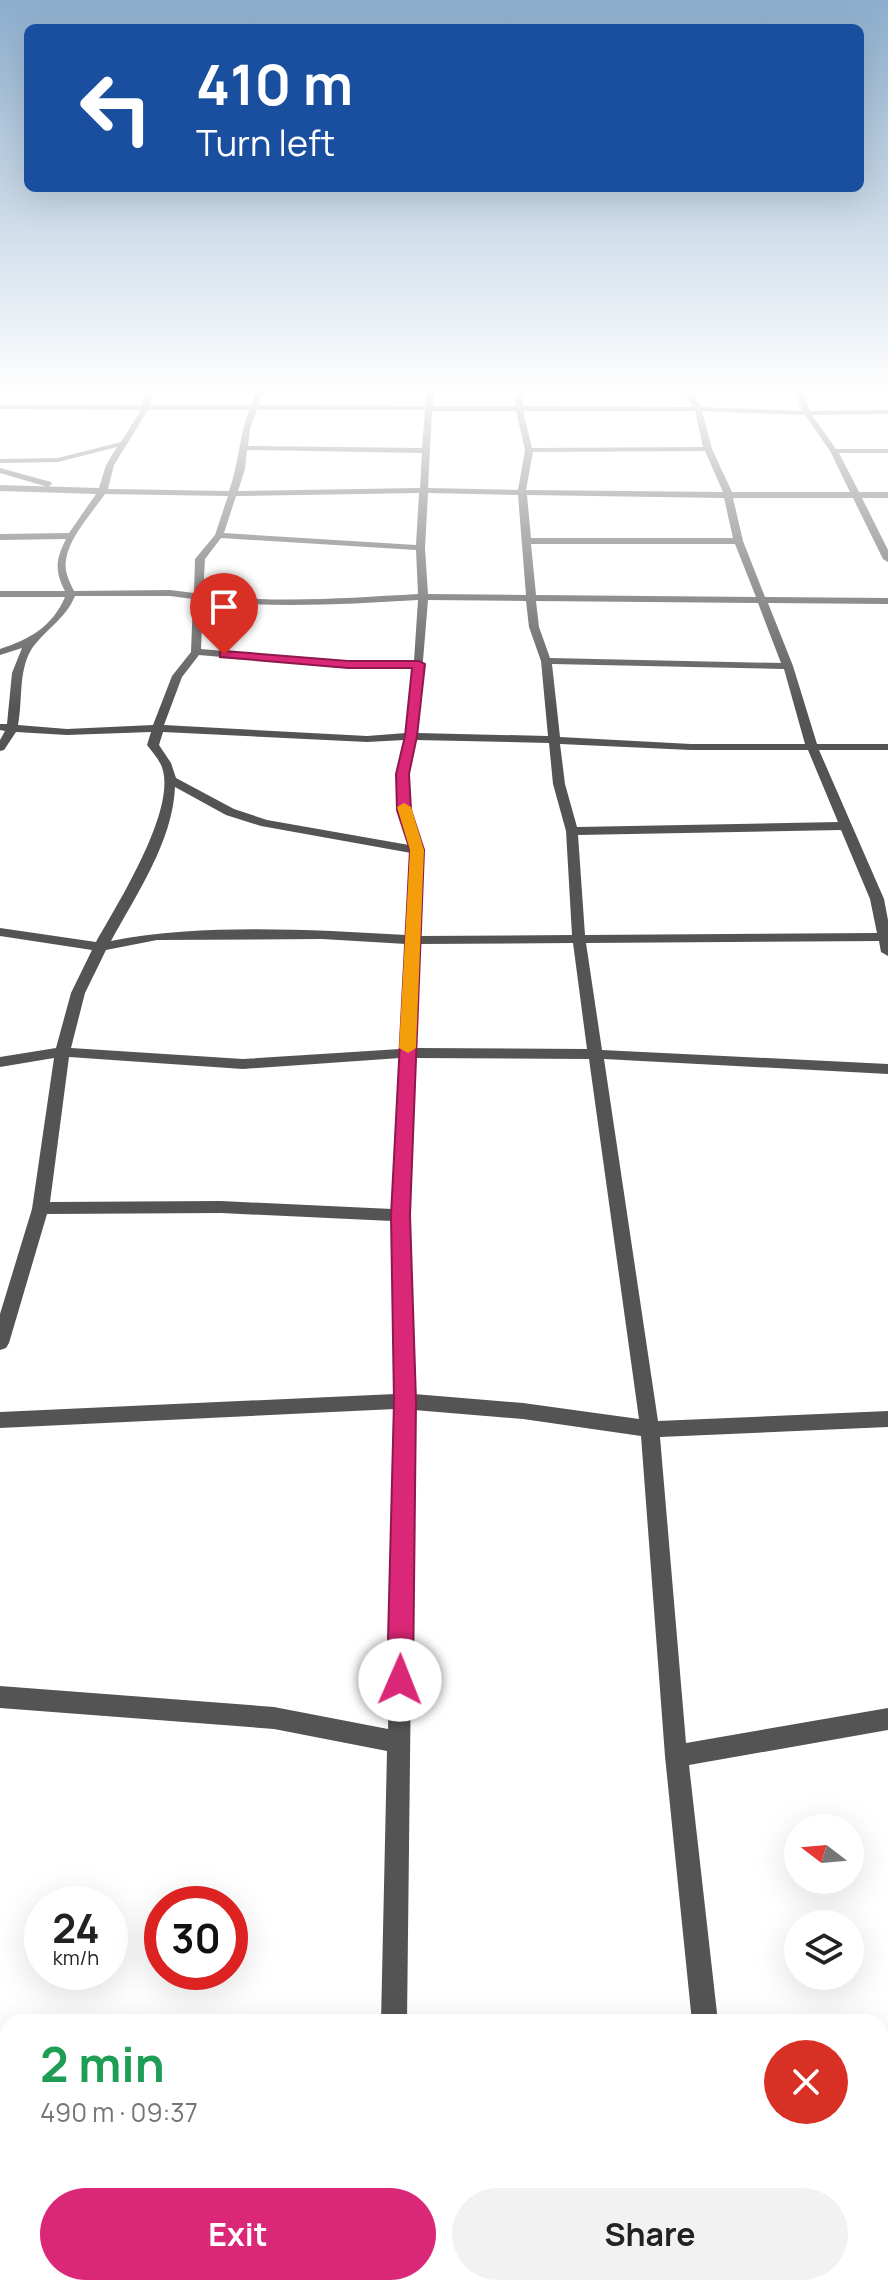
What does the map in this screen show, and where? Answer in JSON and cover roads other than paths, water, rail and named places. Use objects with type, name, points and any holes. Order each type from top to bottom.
[{"type":"street","points":[[0,652],[29,643],[55,625],[65,611],[71,594],[62,576],[61,559],[72,536],[100,495]]},
{"type":"street","points":[[0,1343],[41,1208],[63,1052],[78,993],[99,947],[157,840],[171,780],[168,765],[153,745],[166,700],[177,676],[196,652],[201,598],[200,559],[219,535],[230,495]]},
{"type":"street","points":[[394,2014],[405,1401],[400,1215],[417,850],[403,798],[402,774],[411,736],[419,664],[424,495]]},
{"type":"street","points":[[522,495],[534,627],[546,661],[559,784],[572,831],[579,940],[650,1429],[676,1756],[704,2014]]},
{"type":"street","points":[[728,495],[738,541],[788,666],[812,747],[877,899],[888,952]]},
{"type":"street","points":[[855,495],[888,559]]},
{"type":"street","points":[[219,535],[420,548]]},
{"type":"street","points":[[0,537],[72,536]]},
{"type":"street","points":[[528,541],[738,541]]},
{"type":"street","points":[[0,594],[170,593],[201,598],[294,603],[423,597],[888,601]]},
{"type":"street","points":[[0,748],[19,666],[29,643]]},
{"type":"street","points":[[196,652],[348,665],[419,664]]},
{"type":"street","points":[[546,661],[788,666]]},
{"type":"street","points":[[5,728],[67,732],[159,728],[367,739],[411,736],[691,747],[888,747]]},
{"type":"street","points":[[171,780],[230,812],[265,823],[417,850]]},
{"type":"street","points":[[572,831],[845,826]]},
{"type":"street","points":[[0,932],[99,947],[157,936],[322,935],[415,940],[579,940],[884,933]]},
{"type":"street","points":[[0,1062],[63,1052],[243,1064],[407,1053],[595,1054],[888,1069]]},
{"type":"street","points":[[41,1208],[221,1207],[400,1215]]},
{"type":"street","points":[[0,1420],[405,1401],[523,1411],[650,1429],[888,1419]]},
{"type":"street","points":[[0,1697],[274,1718],[399,1742]]},
{"type":"street","points":[[676,1756],[888,1719]]}]
